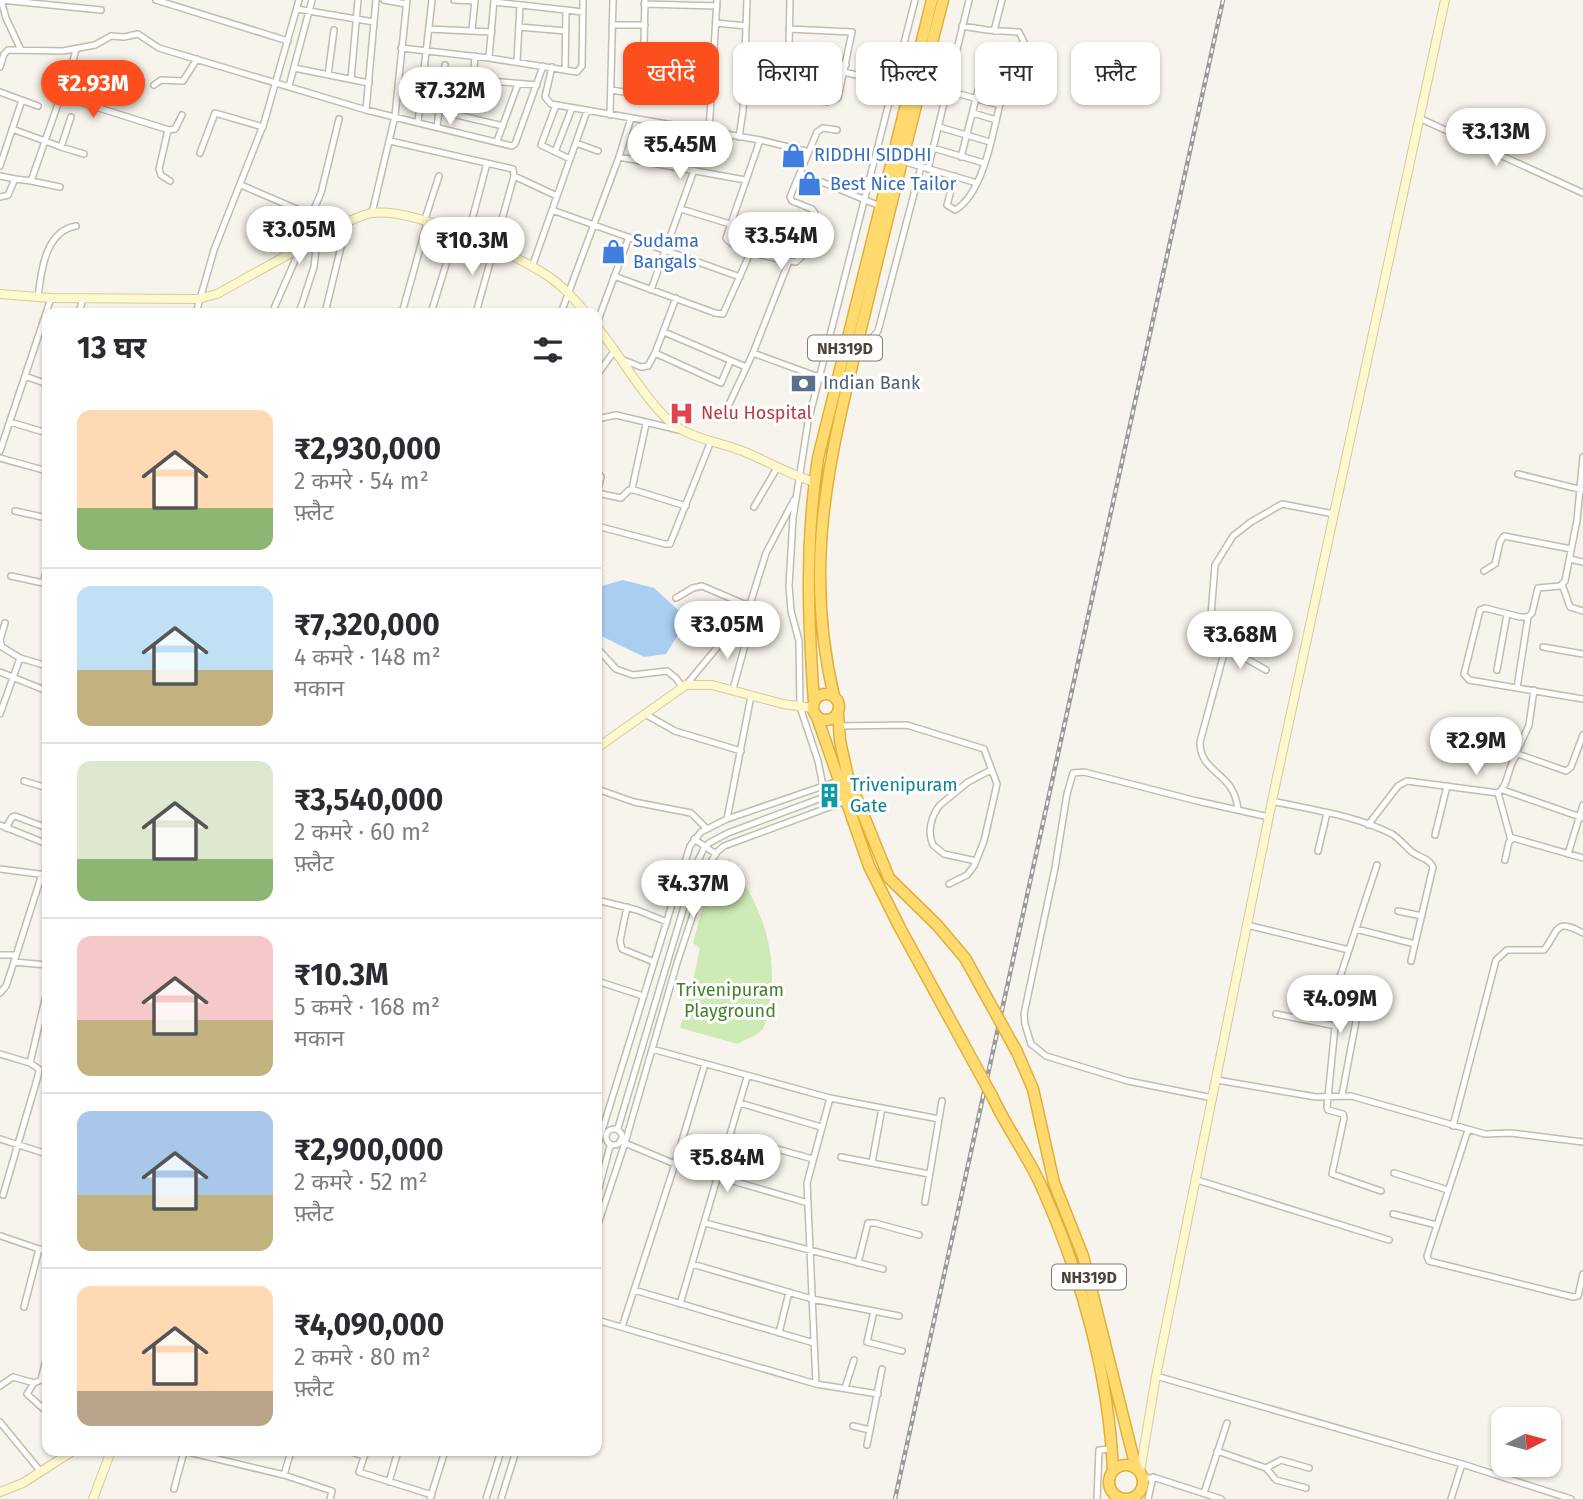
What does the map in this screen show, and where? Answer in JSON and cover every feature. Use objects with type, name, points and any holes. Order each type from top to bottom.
[{"type":"highway","name":"NH319D","points":[[922,42],[932,0]]},
{"type":"highway","name":"NH319D","points":[[834,696],[820,613],[822,529],[833,442],[861,341],[943,0]]},
{"type":"highway","name":"NH319D","points":[[906,105],[836,383],[815,482],[807,575],[815,709],[847,789],[882,894],[1000,1114],[1027,1158],[1064,1242],[1102,1378],[1110,1416],[1113,1471]]},
{"type":"highway","points":[[824,694],[834,696],[839,704],[838,714],[831,720],[821,720],[815,709],[824,694]]},
{"type":"highway","name":"NH319D","points":[[838,714],[847,789],[889,878],[937,925],[965,958],[1017,1052],[1033,1089],[1054,1183],[1083,1256],[1143,1474]]},
{"type":"highway","points":[[1124,1465],[1143,1474],[1141,1490],[1134,1498],[1115,1496],[1110,1483],[1113,1471],[1124,1465]]},
{"type":"street","points":[[21,50],[1,0],[101,10]]},
{"type":"street","points":[[156,0],[288,41]]},
{"type":"street","points":[[196,308],[214,250],[263,128],[299,0]]},
{"type":"street","points":[[289,86],[312,0]]},
{"type":"street","points":[[351,79],[358,0]]},
{"type":"street","points":[[366,110],[376,0]]},
{"type":"street","points":[[372,213],[395,116],[406,2],[384,0]]},
{"type":"street","points":[[418,121],[432,0]]},
{"type":"street","points":[[454,0],[475,0],[472,30]]},
{"type":"street","points":[[401,48],[426,49],[577,72],[582,66],[583,0]]},
{"type":"street","points":[[610,115],[612,0]]},
{"type":"street","points":[[745,42],[747,0]]},
{"type":"street","points":[[789,42],[790,0]]},
{"type":"street","points":[[904,42],[915,0]]},
{"type":"street","points":[[959,42],[969,0]]},
{"type":"street","points":[[994,31],[1002,0]]},
{"type":"street","points":[[1148,1499],[1143,1474],[1156,1376],[1272,801],[1444,0]]},
{"type":"street","points":[[489,58],[494,1],[583,12]]},
{"type":"street","points":[[645,42],[645,2],[717,3],[714,42]]},
{"type":"street","points":[[517,62],[520,5]]},
{"type":"street","points":[[297,9],[374,23]]},
{"type":"street","points":[[565,70],[566,10]]},
{"type":"street","points":[[716,23],[746,26]]},
{"type":"street","points":[[612,25],[645,25]]},
{"type":"street","points":[[962,26],[1019,32],[1025,42]]},
{"type":"street","points":[[519,27],[566,31]]},
{"type":"street","points":[[429,29],[492,32]]},
{"type":"street","points":[[789,29],[852,32],[842,82]]},
{"type":"street","points":[[328,75],[334,30]]},
{"type":"street","points":[[0,67],[5,52],[76,49],[95,45],[108,36],[138,34],[159,48],[366,110],[509,145],[515,144],[542,66]]},
{"type":"street","points":[[31,181],[58,101],[64,97],[76,49]]},
{"type":"street","points":[[473,81],[475,56]]},
{"type":"street","points":[[154,85],[161,80],[183,81],[197,59]]},
{"type":"street","points":[[437,127],[445,65]]},
{"type":"street","points":[[552,67],[545,97],[547,102],[809,152]]},
{"type":"street","points":[[842,67],[856,72]]},
{"type":"street","points":[[293,68],[369,83]]},
{"type":"street","points":[[444,78],[537,85]]},
{"type":"street","points":[[459,80],[455,110],[457,115],[503,126]]},
{"type":"street","points":[[497,141],[518,84]]},
{"type":"street","points":[[611,89],[623,91]]},
{"type":"street","points":[[0,92],[38,106]]},
{"type":"street","points":[[64,97],[167,130],[175,129],[182,115]]},
{"type":"street","points":[[0,166],[22,100]]},
{"type":"street","points":[[556,104],[541,142],[543,147],[570,159]]},
{"type":"street","points":[[961,157],[975,104]]},
{"type":"street","points":[[709,132],[710,105]]},
{"type":"street","points":[[739,137],[743,105]]},
{"type":"street","points":[[823,786],[818,761],[800,707],[799,641],[791,611],[789,586],[790,538],[808,422],[888,105]]},
{"type":"street","points":[[928,169],[944,105]]},
{"type":"street","points":[[955,176],[947,203],[950,209],[959,208],[976,183],[1000,105]]},
{"type":"street","points":[[555,152],[572,108]]},
{"type":"street","points":[[532,267],[587,111]]},
{"type":"street","points":[[200,153],[215,113],[263,128]]},
{"type":"street","points":[[973,113],[996,120]]},
{"type":"street","points":[[61,147],[71,117]]},
{"type":"street","points":[[563,308],[619,158],[631,118]]},
{"type":"street","points":[[1419,118],[1583,193]]},
{"type":"street","points":[[274,308],[313,216],[325,181],[339,119]]},
{"type":"street","points":[[669,166],[675,126]]},
{"type":"street","points":[[939,127],[990,142]]},
{"type":"street","points":[[12,129],[84,154]]},
{"type":"street","points":[[760,141],[726,235],[728,242],[760,254],[796,262],[801,257],[814,216],[812,209],[791,199],[820,129],[837,130]]},
{"type":"street","points":[[167,130],[159,169],[161,175],[170,181]]},
{"type":"street","points":[[390,141],[511,167],[514,176],[477,308]]},
{"type":"street","points":[[576,143],[598,151]]},
{"type":"street","points":[[933,148],[984,163]]},
{"type":"street","points":[[619,158],[745,180]]},
{"type":"street","points":[[905,162],[976,183]]},
{"type":"street","points":[[468,235],[487,163]]},
{"type":"street","points":[[861,341],[872,338],[878,331],[920,167]]},
{"type":"street","points":[[651,290],[694,170]]},
{"type":"street","points":[[800,173],[880,206]]},
{"type":"street","points":[[0,176],[60,187]]},
{"type":"street","points":[[403,308],[439,176]]},
{"type":"street","points":[[514,176],[556,196]]},
{"type":"street","points":[[0,197],[8,195],[15,179]]},
{"type":"street","points":[[241,185],[313,216]]},
{"type":"street","points":[[681,209],[730,224]]},
{"type":"street","points":[[552,210],[740,277]]},
{"type":"street","points":[[0,295],[198,299],[217,294],[347,222],[372,213],[392,214],[468,235],[532,267],[568,292],[582,308]]},
{"type":"street","points":[[760,254],[772,220]]},
{"type":"street","points":[[326,308],[347,222]]},
{"type":"street","points":[[38,297],[44,264],[53,241],[64,230],[76,226]]},
{"type":"street","points":[[432,308],[456,232]]},
{"type":"street","points":[[602,311],[629,237]]},
{"type":"street","points":[[301,308],[314,267],[317,239]]},
{"type":"street","points":[[614,276],[723,314],[751,251]]},
{"type":"street","points":[[725,413],[753,353],[789,261]]},
{"type":"street","points":[[48,308],[51,298]]},
{"type":"street","points":[[80,308],[83,298]]},
{"type":"street","points":[[621,359],[648,366],[676,298]]},
{"type":"street","points":[[0,451],[42,326]]},
{"type":"street","points":[[602,332],[665,417],[682,430]]},
{"type":"street","points":[[664,332],[746,368]]},
{"type":"street","points":[[38,338],[42,340]]},
{"type":"street","points":[[602,368],[615,350]]},
{"type":"street","points":[[655,353],[736,391]]},
{"type":"street","points":[[753,353],[836,383]]},
{"type":"street","points":[[721,383],[730,362]]},
{"type":"street","points":[[25,376],[42,382]]},
{"type":"street","points":[[602,418],[616,415],[646,424],[682,430],[746,453],[799,478],[815,482]]},
{"type":"street","points":[[10,422],[42,432]]},
{"type":"street","points":[[602,494],[621,498],[632,489],[646,424]]},
{"type":"street","points":[[602,527],[668,545],[672,542],[711,441]]},
{"type":"street","points":[[0,457],[42,470]]},
{"type":"street","points":[[1583,457],[1580,525],[1562,583],[1570,607],[1583,611]]},
{"type":"street","points":[[754,507],[777,468]]},
{"type":"street","points":[[1518,474],[1581,489]]},
{"type":"street","points":[[632,489],[686,506]]},
{"type":"street","points":[[602,744],[684,686],[736,625],[749,606],[766,553],[796,497]]},
{"type":"street","points":[[1238,810],[1232,787],[1205,763],[1200,751],[1223,657],[1222,649],[1212,636],[1210,628],[1215,565],[1233,536],[1282,504],[1335,514]]},
{"type":"street","points":[[15,511],[42,518]]},
{"type":"street","points":[[1484,570],[1494,567],[1504,536],[1571,549]]},
{"type":"street","points":[[1570,559],[1583,562]]},
{"type":"street","points":[[11,576],[42,583]]},
{"type":"street","points":[[1517,688],[1528,617],[1532,613],[1538,588],[1555,587],[1562,583]]},
{"type":"street","points":[[676,598],[702,586],[749,606]]},
{"type":"street","points":[[1528,617],[1485,608],[1480,610],[1465,677],[1475,682],[1583,699]]},
{"type":"street","points":[[1497,670],[1507,614]]},
{"type":"street","points":[[5,624],[0,640],[2,647],[20,658],[42,665]]},
{"type":"street","points":[[733,689],[748,634],[745,628],[736,625]]},
{"type":"street","points":[[1543,647],[1583,654]]},
{"type":"street","points":[[1222,649],[1229,649],[1266,670]]},
{"type":"street","points":[[602,653],[616,668],[633,675],[667,671],[684,686]]},
{"type":"street","points":[[0,712],[20,658]]},
{"type":"street","points":[[0,672],[42,689]]},
{"type":"street","points":[[684,686],[698,684],[733,689],[751,696],[815,709]]},
{"type":"street","points":[[1504,860],[1511,840],[1501,792],[1530,725],[1534,690]]},
{"type":"street","points":[[727,819],[751,696]]},
{"type":"street","points":[[645,714],[675,732],[740,751]]},
{"type":"street","points":[[838,726],[906,725],[984,749],[997,789],[984,841],[967,875],[949,884]]},
{"type":"street","points":[[1516,755],[1520,754],[1566,771],[1572,767],[1583,735]]},
{"type":"street","points":[[976,861],[944,854],[933,845],[930,829],[936,809],[940,805],[968,782],[991,771]]},
{"type":"street","points":[[1213,1098],[1128,1081],[1046,1056],[1031,1044],[1024,1024],[1024,1014],[1055,868],[1067,794],[1073,773],[1084,772],[1269,817]]},
{"type":"street","points":[[24,781],[42,786]]},
{"type":"street","points":[[1368,825],[1403,782],[1410,781],[1501,792],[1581,817]]},
{"type":"street","points":[[623,1142],[615,1147],[610,1146],[602,1133],[694,839],[727,819],[823,786],[847,789]]},
{"type":"street","points":[[1435,835],[1447,786]]},
{"type":"street","points":[[623,1142],[618,1128],[697,863],[706,847],[729,833],[847,789]]},
{"type":"street","points":[[602,1211],[677,963],[716,854],[724,846],[819,811],[847,789]]},
{"type":"street","points":[[811,790],[819,811]]},
{"type":"street","points":[[602,791],[634,802],[691,813],[699,818],[707,829]]},
{"type":"street","points":[[1272,801],[1327,813],[1392,834],[1412,852],[1433,864],[1411,961]]},
{"type":"street","points":[[1569,854],[1583,805]]},
{"type":"street","points":[[1318,851],[1327,813]]},
{"type":"street","points":[[42,826],[15,816],[3,826],[42,842]]},
{"type":"street","points":[[694,839],[716,854]]},
{"type":"street","points":[[1511,840],[1520,839],[1583,858]]},
{"type":"street","points":[[1377,865],[1340,977],[1328,1109],[1341,1113],[1344,1118],[1332,1174],[1381,1191]]},
{"type":"street","points":[[0,869],[42,874]]},
{"type":"street","points":[[0,993],[6,986],[42,882]]},
{"type":"street","points":[[602,901],[667,922]]},
{"type":"street","points":[[627,907],[620,941],[622,949],[654,962]]},
{"type":"street","points":[[1398,911],[1422,916]]},
{"type":"street","points":[[1247,925],[1349,950]]},
{"type":"street","points":[[1453,1126],[1496,960],[1507,950],[1544,950],[1553,931],[1561,926],[1571,926],[1583,933]]},
{"type":"street","points":[[1356,929],[1415,944]]},
{"type":"street","points":[[0,955],[16,955]]},
{"type":"street","points":[[14,962],[42,965]]},
{"type":"street","points":[[1342,1095],[1364,979]]},
{"type":"street","points":[[602,983],[643,996]]},
{"type":"street","points":[[1337,1009],[1358,1012]]},
{"type":"street","points":[[30,1063],[42,1013]]},
{"type":"street","points":[[1276,1014],[1336,1026]]},
{"type":"street","points":[[652,1049],[830,1098],[939,1119]]},
{"type":"street","points":[[0,1054],[37,1066],[39,1072],[3,1195]]},
{"type":"street","points":[[622,1327],[676,1164],[705,1064]]},
{"type":"street","points":[[680,1304],[747,1077]]},
{"type":"street","points":[[1217,1080],[1328,1097],[1342,1095],[1490,1135],[1511,1133],[1583,1142]]},
{"type":"street","points":[[816,1384],[807,1183],[830,1098]]},
{"type":"street","points":[[925,1202],[942,1101]]},
{"type":"street","points":[[740,1103],[821,1127]]},
{"type":"street","points":[[872,1163],[882,1108]]},
{"type":"street","points":[[602,1133],[618,1128]]},
{"type":"street","points":[[1468,1130],[1427,1256],[1432,1264],[1573,1297],[1578,1296],[1583,1274]]},
{"type":"street","points":[[730,1136],[813,1159]]},
{"type":"street","points":[[0,1139],[42,1152]]},
{"type":"street","points":[[623,1142],[676,1164],[808,1203]]},
{"type":"street","points":[[602,1176],[610,1146]]},
{"type":"street","points":[[841,1157],[929,1174]]},
{"type":"street","points":[[1394,1173],[1448,1190]]},
{"type":"street","points":[[1197,1180],[1389,1240]]},
{"type":"street","points":[[1393,1214],[1437,1226]]},
{"type":"street","points":[[858,1263],[870,1222],[919,1235]]},
{"type":"street","points":[[705,1223],[883,1269]]},
{"type":"street","points":[[1,1236],[42,1249]]},
{"type":"street","points":[[24,1307],[39,1249]]},
{"type":"street","points":[[692,1265],[812,1299],[899,1317]]},
{"type":"street","points":[[634,1290],[814,1343]]},
{"type":"street","points":[[779,1333],[789,1292]]},
{"type":"street","points":[[874,1311],[867,1342],[902,1351]]},
{"type":"street","points":[[602,1321],[816,1384],[877,1394]]},
{"type":"street","points":[[845,1388],[854,1360]]},
{"type":"street","points":[[867,1444],[882,1368]]},
{"type":"street","points":[[42,1376],[27,1394],[42,1408]]},
{"type":"street","points":[[1156,1376],[1462,1464],[1571,1499]]},
{"type":"street","points":[[0,1386],[13,1377],[34,1383]]},
{"type":"street","points":[[0,1422],[41,1472]]},
{"type":"street","points":[[1204,1493],[1227,1423]]},
{"type":"street","points":[[853,1426],[870,1430]]},
{"type":"street","points":[[1097,1499],[1099,1450],[1112,1449]]},
{"type":"street","points":[[1217,1451],[1266,1468],[1275,1479],[1306,1488]]},
{"type":"street","points":[[1,1490],[23,1483],[66,1456]]},
{"type":"street","points":[[93,1499],[109,1456]]},
{"type":"street","points":[[174,1489],[183,1456]]},
{"type":"street","points":[[205,1456],[284,1475],[332,1491],[331,1499]]},
{"type":"street","points":[[284,1475],[290,1456]]},
{"type":"street","points":[[364,1456],[359,1472],[431,1497],[443,1456]]},
{"type":"street","points":[[388,1482],[396,1456]]},
{"type":"street","points":[[486,1499],[499,1456]]},
{"type":"street","points":[[501,1499],[514,1456]]},
{"type":"street","points":[[1266,1468],[1284,1460],[1309,1468]]},
{"type":"street","points":[[1451,1499],[1462,1464]]},
{"type":"street","points":[[1143,1474],[1221,1499]]},
{"type":"green space","name":"Trivenipuram Playground","points":[[729,858],[758,910],[772,965],[772,985],[763,1028],[738,1044],[680,1028],[700,948],[693,943],[703,906],[712,907]]},
{"type":"water","points":[[623,580],[654,588],[688,619],[666,654],[644,657],[602,636],[602,586]]},
{"type":"railway","points":[[895,1499],[1223,0]]},
{"type":"place","name":"RIDDHI SIDDHI","points":[[794,155]]},
{"type":"place","name":"Best Nice Tailor","points":[[810,184]]},
{"type":"place","name":"Sudama Bangals","points":[[613,251]]},
{"type":"place","name":"Indian Bank","points":[[803,383]]},
{"type":"place","name":"Nelu Hospital","points":[[681,413]]},
{"type":"place","name":"Trivenipuram Gate","points":[[830,795]]}]
